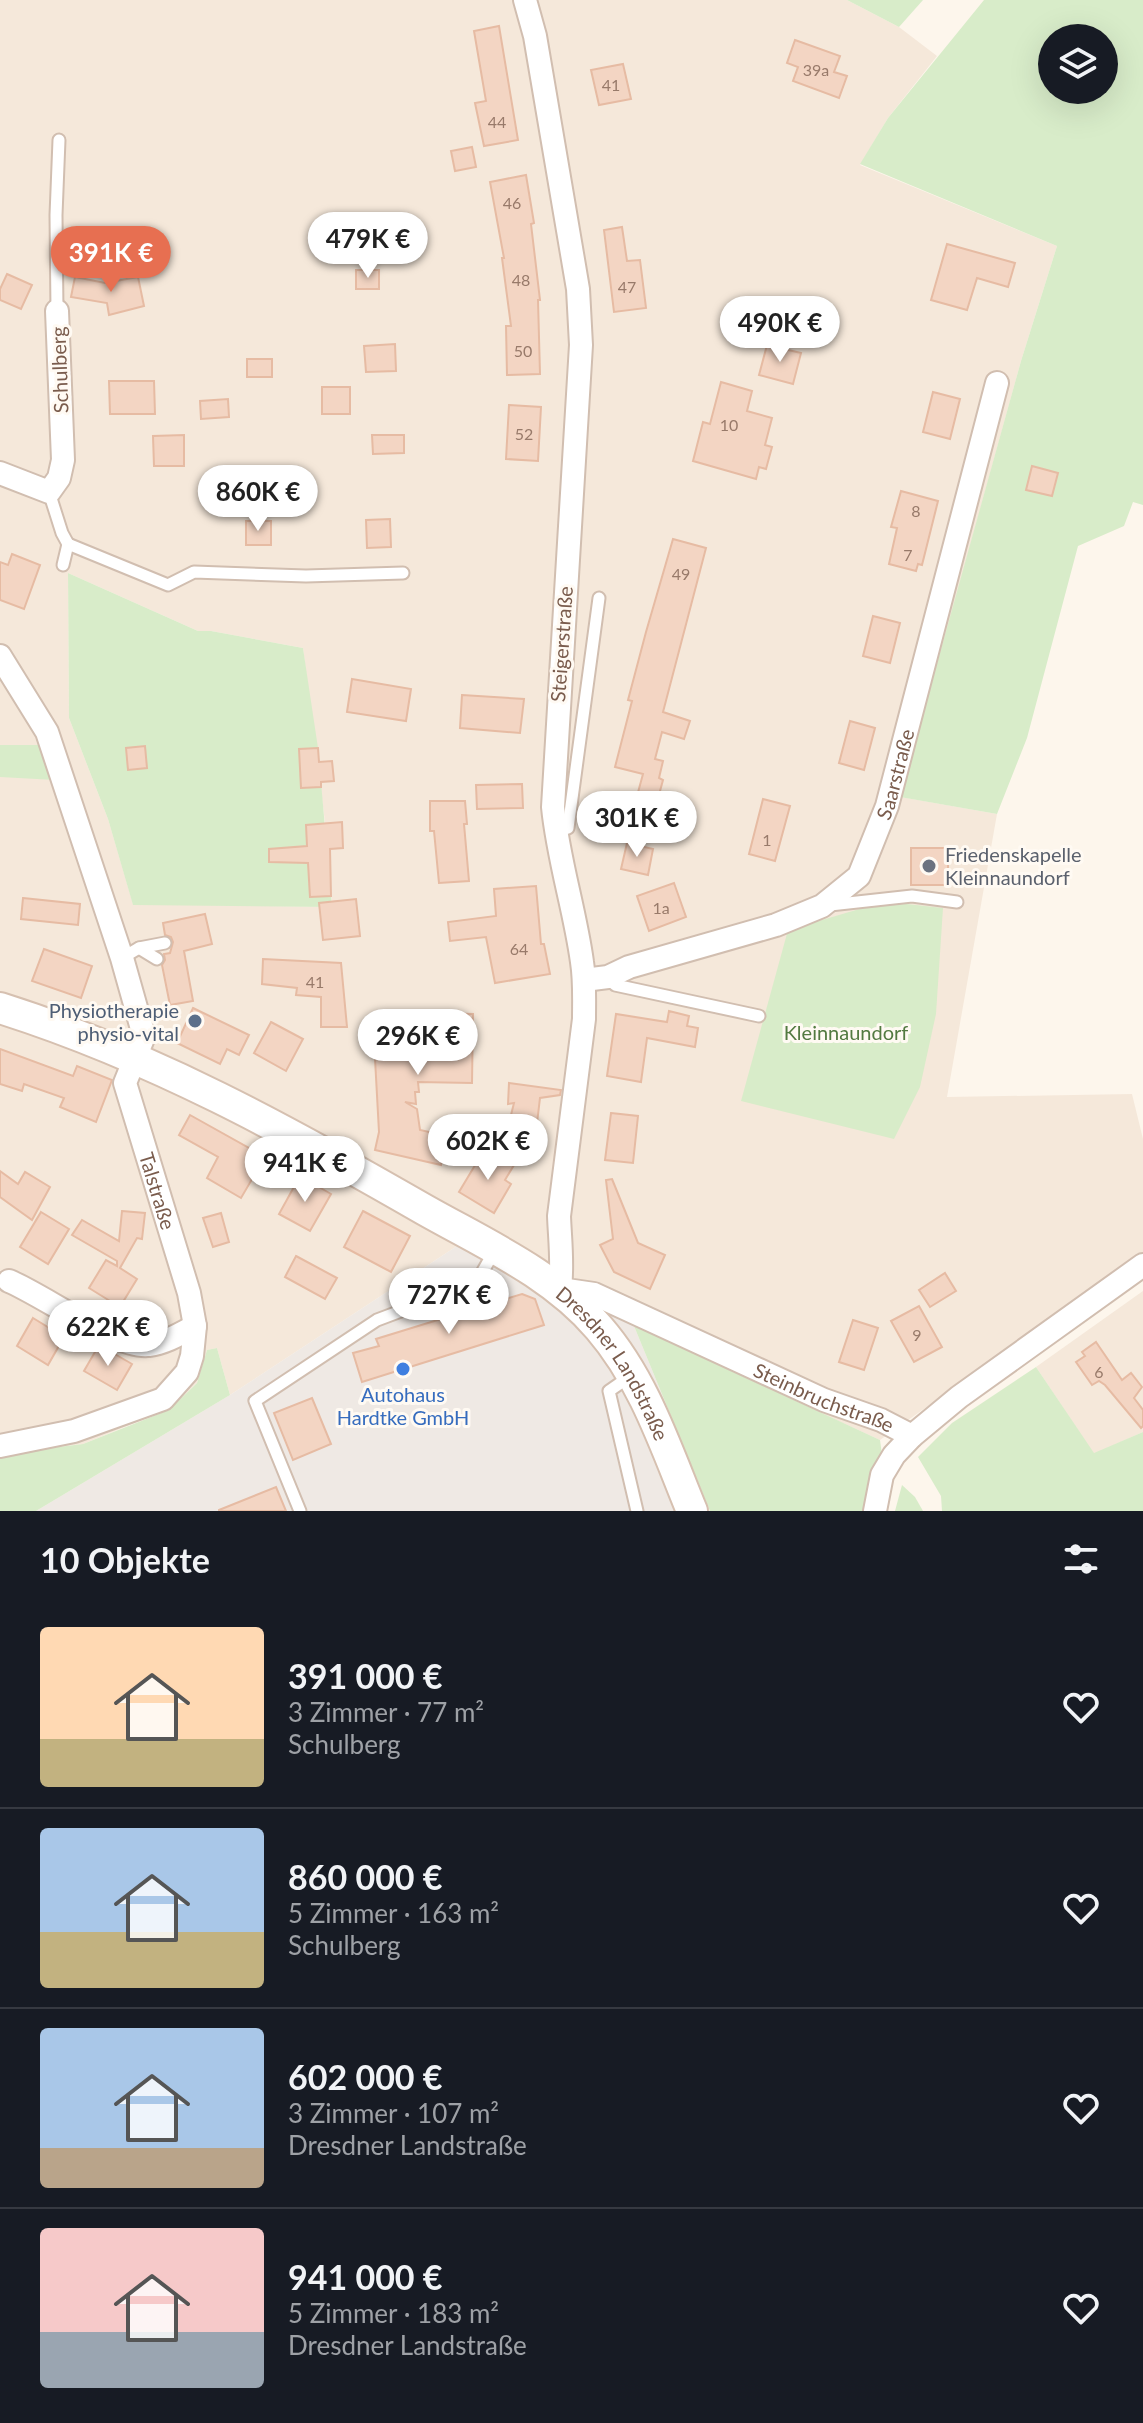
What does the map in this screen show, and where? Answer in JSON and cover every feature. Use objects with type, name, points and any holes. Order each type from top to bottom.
[{"type":"street","name":"Steigerstraße","points":[[525,0],[535,36],[575,274],[581,345],[554,768],[555,832],[584,980],[584,1019],[559,1216],[563,1258],[560,1289]]},
{"type":"street","name":"Schulberg","points":[[49,492],[59,478],[63,460],[57,311]]},
{"type":"street","name":"Saarstraße","points":[[584,980],[608,977],[629,967],[776,925],[822,906],[859,876],[887,806],[997,383]]},
{"type":"street","points":[[0,473],[49,492]]},
{"type":"street","points":[[0,656],[47,732],[131,953],[139,1047]]},
{"type":"street","name":"Dresdner Landstraße","points":[[0,1008],[139,1047],[560,1289],[600,1329],[633,1375],[692,1511]]},
{"type":"street","name":"Talstraße","points":[[0,1446],[74,1431],[163,1399],[188,1368],[195,1326],[189,1293],[125,1083],[139,1047]]},
{"type":"street","name":"Steinbruchstraße","points":[[560,1289],[594,1294],[824,1400],[881,1420],[912,1436],[959,1397],[1143,1265]]},
{"type":"street","points":[[9,1281],[129,1345],[148,1346],[195,1326]]},
{"type":"street","points":[[875,1511],[882,1475],[894,1455],[912,1436]]},
{"type":"lane","name":"Schulberg","points":[[57,311],[59,140]]},
{"type":"lane","points":[[49,492],[68,544],[63,565]]},
{"type":"lane","points":[[68,544],[168,585],[194,572],[306,576],[403,573]]},
{"type":"lane","points":[[555,832],[568,828],[599,598]]},
{"type":"lane","points":[[822,906],[912,896],[957,902]]},
{"type":"lane","points":[[131,953],[165,943]]},
{"type":"lane","points":[[131,953],[157,959]]},
{"type":"lane","points":[[608,977],[615,985],[759,1016]]},
{"type":"lane","points":[[300,1511],[255,1401],[377,1320],[479,1278],[495,1250]]},
{"type":"lane","points":[[633,1375],[609,1391],[637,1511]]},
{"type":"shaded area","points":[[0,0],[847,0],[899,27],[937,56],[888,118],[860,165],[1057,246],[1021,361],[901,797],[997,814],[947,1097],[1132,1094],[1143,1139],[1143,1253],[880,1440],[457,1246],[230,1395],[217,1348],[207,1350],[197,1383],[169,1409],[83,1444],[0,1454]],"holes":[[[68,573],[198,631],[303,648],[327,838],[332,907],[133,904],[108,819],[69,718]]]},
{"type":"shaded area","points":[[457,1246],[634,1326],[710,1511],[36,1511],[230,1395]]},
{"type":"shaded area","points":[[1143,1291],[1143,1432],[1094,1454],[1036,1367]]},
{"type":"green space","points":[[847,0],[923,0],[899,27]]},
{"type":"green space","points":[[984,0],[1143,0],[1143,505],[1133,502],[1124,526],[1078,546],[1027,738],[997,814],[900,797],[1021,361],[1057,246],[860,164],[888,118]]},
{"type":"green space","points":[[68,573],[198,631],[303,648],[318,748],[332,907],[133,905],[108,819],[69,718]]},
{"type":"green space","points":[[0,745],[42,745],[55,780],[0,777]]},
{"type":"green space","name":"Kleinnaundorf","points":[[907,904],[943,908],[936,1014],[920,1087],[894,1139],[741,1101],[788,930],[873,905]]},
{"type":"green space","points":[[634,1326],[880,1440],[882,1455],[867,1490],[865,1511],[710,1511]]},
{"type":"green space","points":[[217,1348],[230,1395],[36,1511],[0,1511],[0,1454],[83,1444],[169,1410],[197,1383],[207,1350]]},
{"type":"green space","points":[[1036,1367],[1094,1453],[1143,1432],[1143,1511],[942,1511],[941,1496],[918,1457],[952,1423]]},
{"type":"green space","points":[[902,1485],[915,1497],[923,1511],[895,1511]]},
{"type":"building","points":[[499,26],[518,140],[484,146],[475,103],[486,101],[474,31]]},
{"type":"building","points":[[795,40],[840,56],[834,72],[847,76],[839,98],[793,81],[798,67],[787,63]]},
{"type":"building","points":[[623,64],[631,99],[599,105],[591,70]]},
{"type":"building","points":[[472,147],[476,167],[455,171],[451,151]]},
{"type":"building","points":[[526,175],[534,223],[531,224],[540,300],[540,374],[507,375],[506,326],[511,326],[504,258],[490,182]]},
{"type":"building","points":[[342,222],[343,249],[319,250],[317,223]]},
{"type":"building","points":[[622,227],[627,261],[640,260],[646,308],[614,312],[604,230]]},
{"type":"building","points":[[947,244],[1015,263],[1008,287],[977,278],[967,310],[931,300]]},
{"type":"building","points":[[356,270],[379,270],[379,289],[356,289]]},
{"type":"building","points":[[7,274],[32,285],[21,309],[0,300],[0,289]]},
{"type":"building","points":[[75,277],[105,283],[138,277],[144,306],[109,315],[107,303],[71,297]]},
{"type":"building","points":[[395,344],[396,371],[366,372],[364,346]]},
{"type":"building","points":[[767,345],[801,353],[793,384],[759,375]]},
{"type":"building","points":[[247,359],[272,359],[272,377],[247,377]]},
{"type":"building","points":[[109,381],[154,381],[155,414],[110,414]]},
{"type":"building","points":[[721,382],[752,391],[747,411],[772,418],[765,445],[772,447],[766,469],[759,467],[756,479],[693,461],[703,422],[710,424]]},
{"type":"building","points":[[322,387],[350,387],[350,414],[322,414]]},
{"type":"building","points":[[933,392],[960,399],[950,439],[923,432]]},
{"type":"building","points":[[228,399],[229,417],[201,419],[200,401]]},
{"type":"building","points":[[509,405],[541,407],[538,461],[506,459]]},
{"type":"building","points":[[184,435],[184,466],[154,466],[153,436]]},
{"type":"building","points":[[372,435],[404,435],[404,453],[373,454]]},
{"type":"building","points":[[1032,466],[1058,473],[1052,496],[1026,490]]},
{"type":"building","points":[[229,480],[231,498],[208,500],[206,483]]},
{"type":"building","points":[[901,491],[938,501],[922,565],[918,564],[916,571],[889,564],[897,528],[891,527]]},
{"type":"building","points":[[390,519],[391,547],[367,548],[366,520]]},
{"type":"building","points":[[246,521],[271,521],[271,545],[246,545]]},
{"type":"building","points":[[673,539],[706,548],[663,712],[690,721],[684,739],[662,732],[655,759],[663,761],[659,778],[663,780],[657,802],[653,801],[643,846],[607,838],[615,803],[634,807],[643,774],[615,767],[632,701],[628,700]]},
{"type":"building","points":[[12,554],[40,565],[24,609],[0,600],[0,562],[8,565]]},
{"type":"building","points":[[873,616],[900,623],[890,663],[863,656]]},
{"type":"building","points":[[352,679],[411,689],[406,721],[347,712]]},
{"type":"building","points":[[462,695],[524,699],[520,733],[460,728]]},
{"type":"building","points":[[850,721],[875,728],[864,770],[839,763]]},
{"type":"building","points":[[145,746],[147,768],[128,770],[126,748]]},
{"type":"building","points":[[318,748],[319,762],[332,761],[334,781],[321,782],[321,787],[301,788],[299,749]]},
{"type":"building","points":[[522,784],[523,808],[477,809],[476,785]]},
{"type":"building","points":[[763,799],[790,806],[775,861],[749,854]]},
{"type":"building","points":[[430,801],[465,801],[469,881],[439,883],[434,831],[430,831]]},
{"type":"building","points":[[342,822],[343,848],[330,849],[331,896],[310,897],[308,863],[269,862],[269,849],[307,846],[306,825]]},
{"type":"building","points":[[627,843],[653,849],[648,875],[621,869]]},
{"type":"building","name":"Friedenskapelle Kleinnaundorf","points":[[911,848],[948,848],[948,885],[911,885]]},
{"type":"building","points":[[674,883],[686,917],[649,931],[637,896]]},
{"type":"building","points":[[536,886],[541,944],[544,944],[550,974],[495,983],[486,937],[450,941],[448,922],[496,916],[494,889]]},
{"type":"building","points":[[23,898],[80,904],[78,925],[21,919]]},
{"type":"building","points":[[356,899],[360,936],[323,940],[319,903]]},
{"type":"building","points":[[205,914],[212,944],[184,951],[193,1001],[170,1005],[162,965],[164,954],[170,953],[173,942],[171,937],[165,935],[163,923]]},
{"type":"building","points":[[44,949],[92,966],[81,998],[32,981]]},
{"type":"building","points":[[263,959],[341,963],[347,1027],[321,1027],[321,997],[296,995],[297,988],[262,984]]},
{"type":"building","points":[[193,1008],[249,1035],[239,1055],[227,1049],[220,1064],[177,1043]]},
{"type":"building","points":[[669,1011],[689,1016],[687,1026],[698,1028],[695,1047],[647,1038],[641,1082],[607,1076],[616,1014],[667,1022]]},
{"type":"building","points":[[434,1013],[473,1014],[472,1083],[418,1082],[416,1104],[405,1102],[417,1109],[420,1130],[447,1136],[441,1165],[375,1150],[379,1132],[373,1022],[433,1019]]},
{"type":"building","points":[[271,1022],[303,1039],[286,1071],[254,1053]]},
{"type":"building","points":[[0,1049],[73,1076],[77,1066],[112,1080],[96,1122],[60,1107],[64,1098],[24,1084],[22,1091],[0,1084]]},
{"type":"building","points":[[509,1083],[561,1090],[560,1095],[540,1098],[537,1123],[510,1119],[514,1103],[508,1104]]},
{"type":"building","points":[[611,1113],[638,1116],[633,1163],[605,1160]]},
{"type":"building","points":[[190,1115],[265,1157],[241,1198],[207,1178],[218,1157],[179,1135]]},
{"type":"building","points":[[487,1154],[495,1154],[514,1165],[505,1180],[511,1184],[494,1213],[459,1192],[477,1162],[481,1165]]},
{"type":"building","points":[[0,1171],[18,1184],[25,1172],[50,1187],[32,1220],[0,1197]]},
{"type":"building","points":[[300,1176],[331,1194],[310,1231],[279,1214]]},
{"type":"building","points":[[612,1179],[638,1243],[665,1255],[650,1289],[614,1272],[600,1245],[613,1239],[606,1180]]},
{"type":"building","points":[[122,1211],[145,1213],[142,1239],[137,1238],[120,1268],[137,1279],[123,1302],[132,1307],[122,1324],[103,1312],[110,1301],[89,1288],[106,1260],[117,1266],[117,1261],[72,1235],[82,1220],[119,1241]]},
{"type":"building","points":[[363,1211],[410,1236],[391,1272],[344,1247]]},
{"type":"building","points":[[41,1212],[69,1229],[48,1264],[20,1247]]},
{"type":"building","points":[[221,1213],[229,1242],[213,1247],[203,1218]]},
{"type":"building","points":[[296,1256],[337,1278],[325,1299],[285,1277]]},
{"type":"building","points":[[945,1273],[956,1291],[930,1307],[919,1290]]},
{"type":"building","points":[[522,1294],[535,1299],[544,1325],[362,1382],[353,1353],[379,1346],[376,1339]]},
{"type":"building","points":[[919,1306],[942,1347],[914,1362],[891,1321]]},
{"type":"building","points":[[33,1318],[64,1337],[48,1365],[17,1346]]},
{"type":"building","points":[[853,1320],[878,1328],[864,1370],[839,1362]]},
{"type":"building","points":[[1096,1342],[1122,1380],[1131,1373],[1142,1387],[1134,1398],[1143,1410],[1141,1428],[1105,1385],[1099,1381],[1092,1385],[1076,1362],[1085,1356],[1082,1352]]},
{"type":"building","points":[[99,1345],[132,1364],[117,1390],[84,1371]]},
{"type":"building","points":[[312,1398],[331,1444],[293,1460],[274,1413]]},
{"type":"building","points":[[276,1487],[286,1511],[219,1511],[219,1510]]},
{"type":"place","name":"Friedenskapelle Kleinnaundorf","points":[[929,866]]},
{"type":"place","name":"Physiotherapie physio-vital","points":[[195,1021]]},
{"type":"place","name":"Autohaus Hardtke GmbH","points":[[403,1369]]}]
